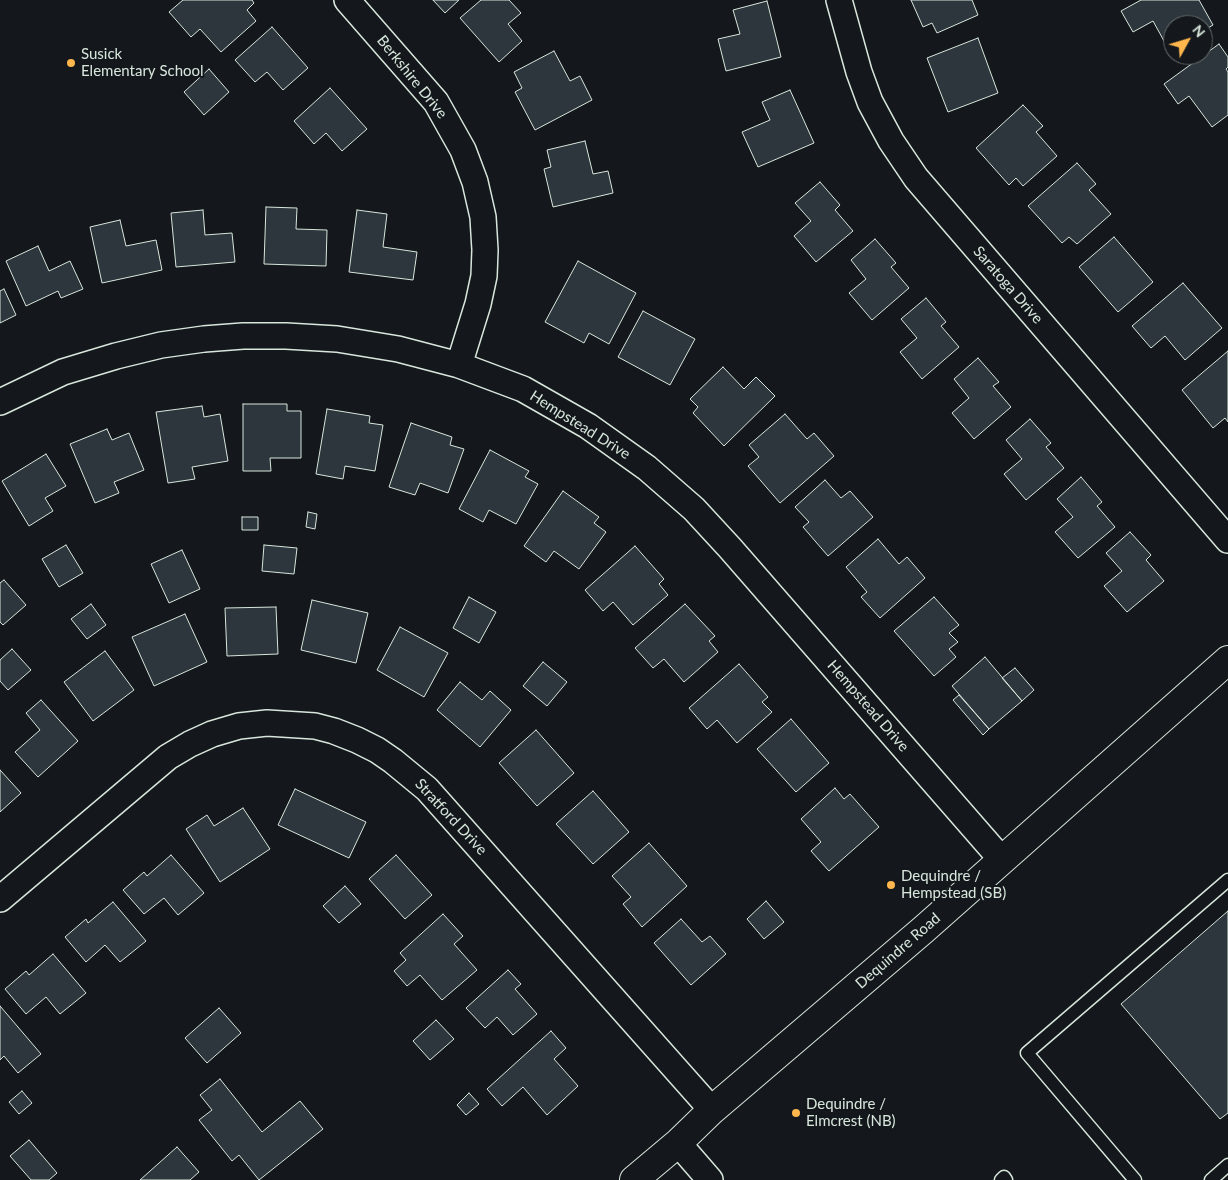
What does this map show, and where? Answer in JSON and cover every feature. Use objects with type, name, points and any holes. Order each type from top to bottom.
[{"type":"main road","name":"Dequindre Road","points":[[634,1180],[678,1143],[712,1110],[1002,860],[1228,660]]},
{"type":"street","name":"Berkshire Drive","points":[[347,0],[436,102],[463,150],[475,182],[483,217],[484,276],[478,304],[459,365]]},
{"type":"street","name":"Saratoga Drive","points":[[838,0],[858,72],[870,102],[891,141],[916,178],[1228,540]]},
{"type":"street","name":"Hempstead Drive","points":[[0,402],[63,372],[107,358],[161,345],[243,336],[336,339],[398,349],[459,365],[523,389],[588,426],[647,468],[694,509],[1002,860]]},
{"type":"street","name":"Stratford Drive","points":[[0,899],[168,757],[190,744],[212,734],[239,726],[267,723],[307,725],[334,731],[377,750],[428,789],[712,1110]]},
{"type":"street","points":[[678,1143],[710,1180]]},
{"type":"lane","points":[[1135,1180],[1027,1053],[1228,880]]},
{"type":"lane","points":[[1211,1180],[1228,1165]]},
{"type":"lane","points":[[1001,1180],[1004,1177],[1006,1180]]},
{"type":"building","points":[[183,0],[252,0],[254,3],[247,10],[256,21],[221,52],[200,29],[191,37],[169,12]]},
{"type":"building","points":[[433,0],[459,0],[445,13]]},
{"type":"building","points":[[481,0],[509,0],[521,13],[508,24],[522,41],[499,62],[460,18]]},
{"type":"building","points":[[911,0],[972,0],[978,15],[937,33],[932,23],[923,27]]},
{"type":"building","points":[[1141,0],[1199,0],[1207,15],[1163,15],[1163,39],[1153,21],[1133,32],[1121,11]]},
{"type":"building","points":[[767,1],[781,57],[726,71],[718,39],[740,34],[733,10]]},
{"type":"building","points":[[272,27],[308,68],[283,90],[267,72],[255,82],[235,60]]},
{"type":"building","points":[[978,38],[998,93],[948,112],[927,58]]},
{"type":"building","points":[[1219,44],[1228,57],[1228,67],[1226,69],[1228,72],[1228,115],[1212,127],[1189,96],[1178,104],[1164,84],[1190,65],[1213,65],[1213,48]]},
{"type":"building","points":[[554,51],[570,81],[580,76],[592,100],[535,130],[515,92],[522,88],[514,72]]},
{"type":"building","points":[[209,69],[229,92],[204,115],[184,92]]},
{"type":"building","points":[[330,88],[367,129],[342,151],[326,133],[314,144],[294,121]]},
{"type":"building","points":[[790,90],[814,143],[758,167],[742,132],[770,120],[762,102]]},
{"type":"building","points":[[1023,105],[1043,126],[1036,132],[1057,156],[1023,186],[1016,178],[1009,185],[976,148]]},
{"type":"building","points":[[585,141],[593,174],[608,171],[613,193],[553,207],[544,169],[551,167],[547,150]]},
{"type":"building","points":[[1077,163],[1096,184],[1089,190],[1111,214],[1077,244],[1069,237],[1062,243],[1028,206]]},
{"type":"building","points":[[820,182],[840,205],[835,210],[853,231],[816,262],[794,236],[811,221],[795,203]]},
{"type":"building","points":[[266,207],[297,208],[296,229],[327,230],[326,266],[264,264]]},
{"type":"building","points":[[203,210],[205,235],[232,233],[235,262],[176,267],[171,213]]},
{"type":"building","points":[[357,210],[387,214],[383,247],[417,252],[413,280],[349,272]]},
{"type":"building","points":[[120,220],[126,246],[156,240],[162,270],[102,283],[90,227]]},
{"type":"building","points":[[1114,237],[1153,282],[1118,312],[1079,267]]},
{"type":"building","points":[[875,239],[896,263],[891,267],[909,288],[872,320],[849,293],[866,279],[851,260]]},
{"type":"building","points":[[38,246],[49,271],[70,261],[83,289],[61,298],[58,291],[26,306],[6,261]]},
{"type":"building","points":[[578,261],[636,293],[609,344],[589,333],[584,343],[545,322]]},
{"type":"building","points":[[1183,283],[1222,328],[1185,360],[1165,336],[1151,348],[1132,326]]},
{"type":"building","points":[[4,289],[16,315],[0,323],[0,291]]},
{"type":"building","points":[[926,298],[946,322],[941,326],[959,347],[922,379],[900,352],[917,338],[901,319]]},
{"type":"building","points":[[643,311],[695,339],[670,385],[618,357]]},
{"type":"building","points":[[1228,351],[1228,422],[1225,418],[1213,428],[1182,390]]},
{"type":"building","points":[[978,358],[999,382],[993,386],[1011,407],[974,439],[952,413],[969,398],[954,379]]},
{"type":"building","points":[[723,367],[744,389],[756,377],[775,396],[724,446],[693,413],[698,407],[690,399]]},
{"type":"building","points":[[243,404],[287,404],[287,411],[301,411],[301,458],[270,458],[271,471],[243,471]]},
{"type":"building","points":[[202,406],[204,417],[220,414],[228,461],[192,467],[195,479],[168,483],[156,412]]},
{"type":"building","points":[[327,409],[370,416],[369,423],[383,425],[375,471],[345,466],[343,479],[316,474]]},
{"type":"building","points":[[785,414],[807,439],[814,433],[834,456],[780,503],[748,466],[759,457],[749,445]]},
{"type":"building","points":[[1030,419],[1051,443],[1046,447],[1064,468],[1026,500],[1004,474],[1022,459],[1006,440]]},
{"type":"building","points":[[411,423],[452,437],[450,445],[464,449],[448,493],[420,483],[415,495],[389,487]]},
{"type":"building","points":[[107,429],[112,440],[129,433],[144,470],[114,482],[119,493],[95,503],[70,444]]},
{"type":"building","points":[[490,450],[529,471],[525,477],[538,484],[516,524],[489,510],[483,522],[459,509]]},
{"type":"building","points":[[46,454],[66,486],[45,498],[53,511],[29,526],[2,481]]},
{"type":"building","points":[[1081,477],[1102,502],[1097,506],[1115,527],[1078,558],[1055,532],[1073,517],[1057,499]]},
{"type":"building","points":[[825,480],[841,498],[850,491],[873,517],[828,556],[803,527],[809,522],[795,507]]},
{"type":"building","points":[[563,491],[599,517],[594,523],[606,532],[579,569],[554,551],[546,562],[524,546]]},
{"type":"building","points":[[308,512],[317,514],[315,529],[306,527]]},
{"type":"building","points":[[242,517],[258,517],[258,530],[242,530]]},
{"type":"building","points":[[1130,532],[1151,555],[1146,560],[1164,581],[1127,612],[1104,586],[1122,571],[1106,553]]},
{"type":"building","points":[[878,539],[899,564],[907,557],[925,578],[880,618],[861,597],[867,592],[846,567]]},
{"type":"building","points":[[66,545],[83,573],[59,587],[42,559]]},
{"type":"building","points":[[264,545],[297,548],[294,574],[262,571]]},
{"type":"building","points":[[635,546],[664,579],[659,584],[668,595],[633,625],[613,602],[603,611],[585,590]]},
{"type":"building","points":[[182,550],[200,589],[169,603],[151,564]]},
{"type":"building","points":[[4,580],[26,605],[3,625],[0,622],[0,583]]},
{"type":"building","points":[[469,597],[496,612],[479,643],[453,628]]},
{"type":"building","points":[[934,597],[959,625],[949,633],[958,642],[949,649],[956,657],[934,676],[894,631]]},
{"type":"building","points":[[312,600],[368,613],[356,663],[301,650]]},
{"type":"building","points":[[91,604],[106,625],[87,639],[71,619]]},
{"type":"building","points":[[685,604],[715,636],[709,641],[718,652],[684,682],[664,659],[653,668],[635,648]]},
{"type":"building","points":[[276,607],[278,654],[227,656],[225,608]]},
{"type":"building","points":[[185,614],[207,662],[154,686],[132,637]]},
{"type":"building","points":[[400,627],[448,653],[424,697],[377,670]]},
{"type":"building","points":[[12,649],[31,670],[8,690],[0,681],[0,660]]},
{"type":"building","points":[[105,651],[134,690],[93,721],[64,682]]},
{"type":"building","points":[[985,657],[1022,701],[989,729],[952,686]]},
{"type":"building","points":[[543,662],[567,682],[547,706],[523,686]]},
{"type":"building","points":[[739,664],[768,697],[762,702],[772,712],[737,743],[717,720],[707,729],[689,708]]},
{"type":"building","points":[[1015,668],[1034,690],[1022,701],[1002,678]]},
{"type":"building","points":[[460,682],[482,700],[490,691],[511,710],[480,747],[437,710]]},
{"type":"building","points":[[959,695],[989,729],[983,735],[953,700]]},
{"type":"building","points":[[41,700],[78,741],[38,777],[15,752],[40,730],[26,713]]},
{"type":"building","points":[[791,719],[829,763],[796,792],[757,749]]},
{"type":"building","points":[[536,730],[574,773],[537,806],[499,763]]},
{"type":"building","points":[[0,770],[21,793],[0,812]]},
{"type":"building","points":[[835,788],[844,799],[850,794],[879,827],[829,871],[811,851],[821,842],[801,819]]},
{"type":"building","points":[[295,789],[366,822],[349,858],[278,825]]},
{"type":"building","points":[[593,791],[629,832],[593,864],[556,824]]},
{"type":"building","points":[[243,808],[270,849],[220,882],[186,829],[207,815],[214,826]]},
{"type":"building","points":[[649,843],[687,886],[642,927],[623,904],[631,897],[612,876]]},
{"type":"building","points":[[171,855],[204,893],[178,915],[164,898],[144,914],[123,890],[144,872],[147,876]]},
{"type":"building","points":[[396,855],[432,895],[405,919],[369,879]]},
{"type":"building","points":[[345,886],[361,904],[339,923],[323,906]]},
{"type":"building","points":[[766,901],[784,922],[764,939],[747,919]]},
{"type":"building","points":[[113,902],[146,941],[120,962],[105,945],[86,962],[65,937],[86,919],[88,923]]},
{"type":"building","points":[[1228,911],[1228,1113],[1220,1119],[1121,1004]]},
{"type":"building","points":[[443,914],[463,936],[454,944],[477,970],[442,1000],[420,975],[407,986],[394,971],[406,960],[400,953]]},
{"type":"building","points":[[681,919],[702,942],[710,936],[726,954],[691,985],[654,943]]},
{"type":"building","points":[[53,954],[86,993],[60,1014],[46,997],[26,1014],[5,989],[26,971],[29,975]]},
{"type":"building","points":[[508,970],[521,984],[515,989],[537,1014],[513,1035],[497,1017],[485,1028],[466,1008]]},
{"type":"building","points":[[0,1006],[41,1054],[18,1073],[4,1056],[0,1060]]},
{"type":"building","points":[[219,1008],[241,1033],[207,1063],[185,1038]]},
{"type":"building","points":[[436,1020],[454,1039],[430,1060],[413,1041]]},
{"type":"building","points":[[551,1031],[566,1048],[554,1059],[578,1086],[547,1115],[523,1087],[502,1106],[487,1089]]},
{"type":"building","points":[[220,1079],[262,1132],[300,1101],[323,1129],[259,1180],[239,1155],[232,1161],[199,1120],[212,1110],[200,1095]]},
{"type":"building","points":[[22,1091],[32,1103],[19,1114],[9,1102]]},
{"type":"building","points":[[469,1093],[479,1104],[466,1115],[457,1105]]},
{"type":"building","points":[[29,1140],[57,1173],[49,1180],[31,1180],[10,1156]]},
{"type":"building","points":[[177,1147],[199,1172],[190,1180],[140,1180]]},
{"type":"place","name":"Susick Elementary School","points":[[71,63]]},
{"type":"place","name":"Dequindre / Hempstead (SB)","points":[[891,885]]},
{"type":"place","name":"Dequindre / Elmcrest (NB)","points":[[796,1113]]}]
